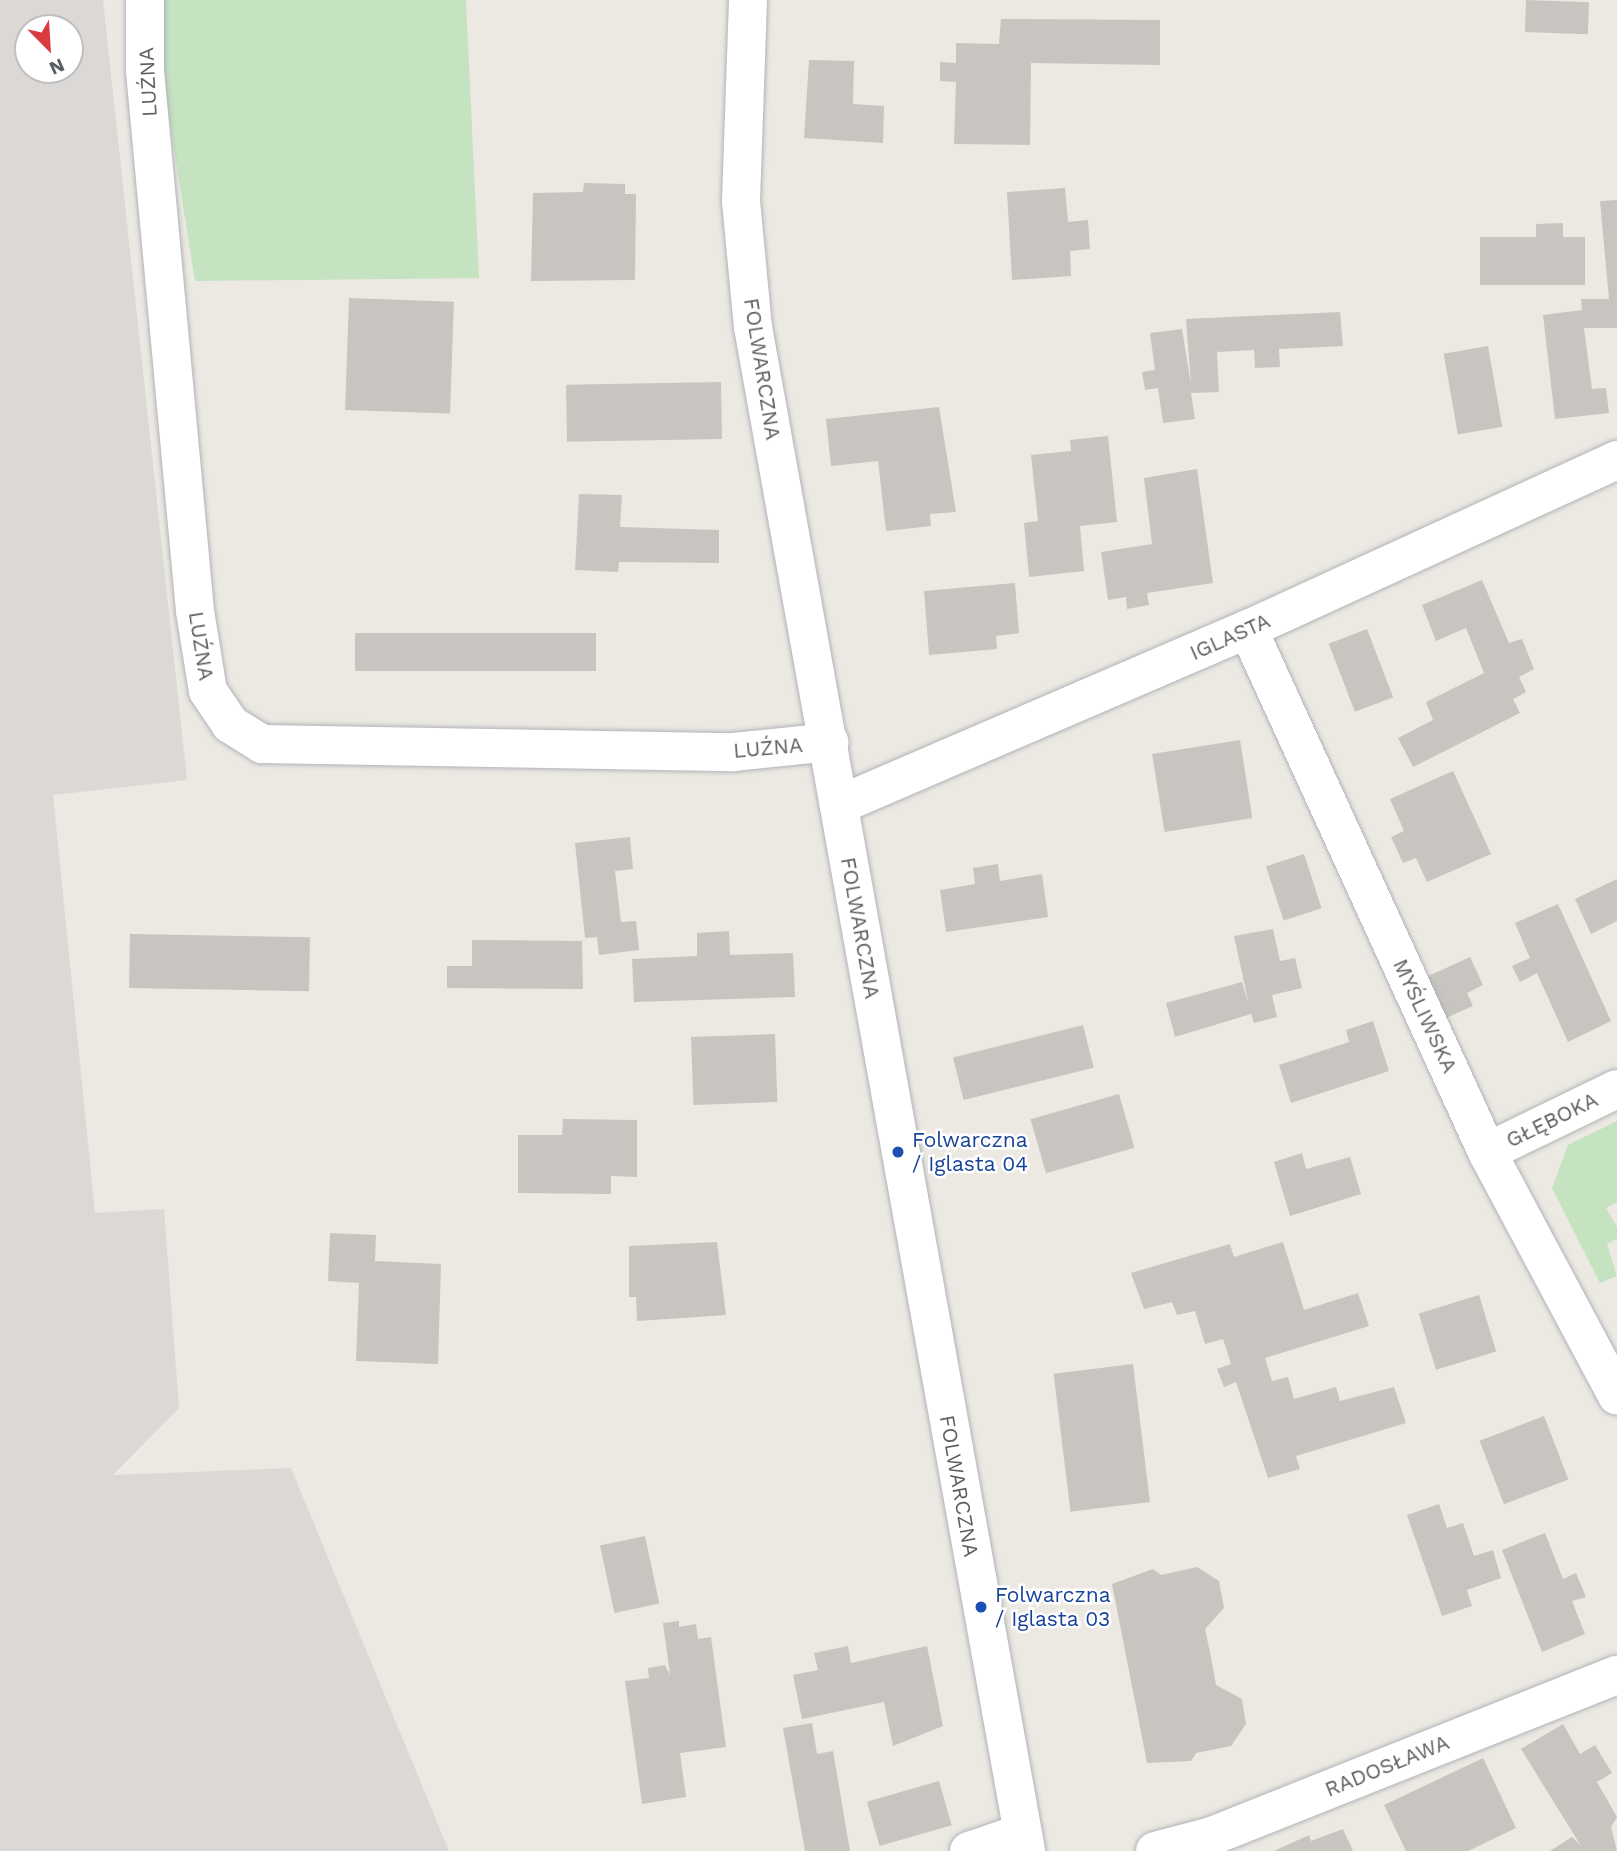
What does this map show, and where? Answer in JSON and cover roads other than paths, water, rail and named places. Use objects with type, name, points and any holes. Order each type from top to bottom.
[{"type":"street","name":"LUŹNA","points":[[145,0],[148,97],[195,611],[208,691],[230,724],[262,744],[733,752],[828,742]]},
{"type":"street","name":"FOLWARCZNA","points":[[748,0],[741,201],[753,327],[1024,1842]]},
{"type":"street","name":"IGLASTA","points":[[839,805],[1248,629],[1617,460]]},
{"type":"street","name":"MYŚLIWSKA","points":[[1248,629],[1487,1152],[1617,1395]]},
{"type":"street","name":"GŁĘBOKA","points":[[1487,1152],[1617,1089]]},
{"type":"street","name":"RADOSŁAWA","points":[[1155,1851],[1212,1836],[1617,1675]]},
{"type":"street","points":[[969,1851],[1024,1842]]},
{"type":"place","name":"Folwarczna / Iglasta 04","points":[[898,1152]]},
{"type":"place","name":"Folwarczna / Iglasta 03","points":[[981,1607]]}]
